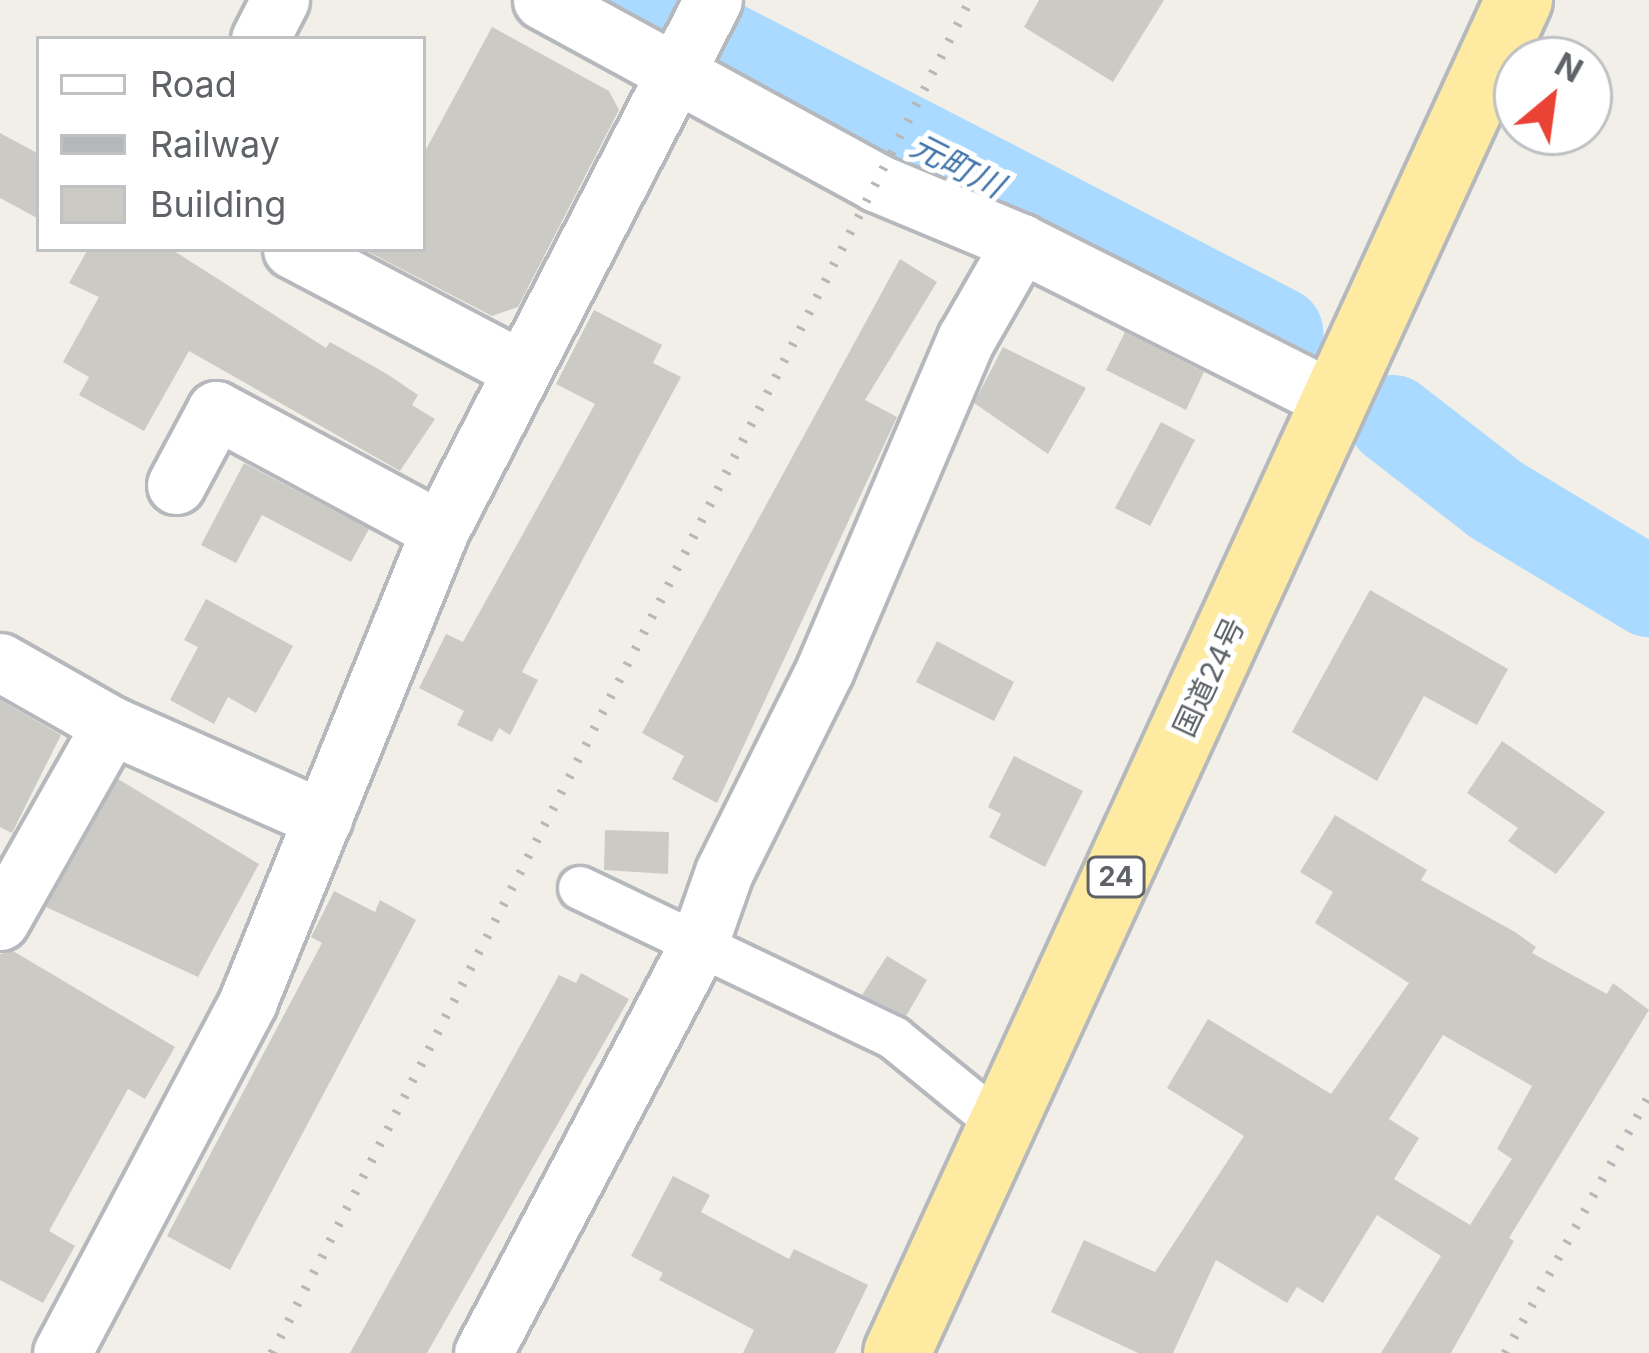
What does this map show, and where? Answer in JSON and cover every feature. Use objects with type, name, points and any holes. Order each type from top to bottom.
[{"type":"highway","name":"国道24号","points":[[897,1353],[1519,0]]},
{"type":"street","points":[[262,36],[280,0]]},
{"type":"street","points":[[542,0],[677,69],[877,183],[1022,243],[1335,401]]},
{"type":"street","points":[[62,1353],[192,1120],[323,819],[440,530],[677,69],[705,3]]},
{"type":"street","points":[[483,1353],[699,943],[724,872],[835,647],[966,339],[1022,243]]},
{"type":"street","points":[[298,252],[521,369]]},
{"type":"street","points":[[176,485],[216,410],[440,530]]},
{"type":"street","points":[[0,662],[111,725],[323,819]]},
{"type":"street","points":[[0,921],[111,725]]},
{"type":"street","points":[[580,888],[894,1038],[1002,1126]]},
{"type":"building","points":[[1039,0],[1164,0],[1113,82],[1024,27]]},
{"type":"building","points":[[492,27],[609,91],[619,110],[518,307],[492,316],[369,252],[426,252],[426,149]]},
{"type":"building","points":[[0,133],[36,152],[36,217],[0,198]]},
{"type":"building","points":[[86,252],[176,252],[326,348],[330,342],[387,374],[418,395],[412,405],[435,419],[400,471],[189,351],[144,431],[79,395],[89,377],[63,362],[99,297],[69,283]]},
{"type":"building","points":[[900,259],[937,282],[865,400],[897,417],[717,803],[672,779],[684,756],[642,733]]},
{"type":"building","points":[[594,310],[662,345],[653,363],[681,377],[522,672],[538,680],[510,735],[499,728],[492,742],[457,725],[464,711],[419,688],[446,634],[463,642],[595,404],[556,384]]},
{"type":"building","points":[[1125,332],[1204,372],[1186,410],[1106,370]]},
{"type":"building","points":[[1003,347],[1086,388],[1048,454],[974,403]]},
{"type":"building","points":[[1161,422],[1195,440],[1150,526],[1115,508]]},
{"type":"building","points":[[244,463],[369,529],[351,562],[262,515],[236,563],[201,545]]},
{"type":"building","points":[[1370,590],[1508,669],[1477,725],[1424,696],[1377,781],[1292,732]]},
{"type":"building","points":[[206,599],[293,646],[256,713],[228,697],[214,724],[170,700],[198,647],[184,640]]},
{"type":"building","points":[[937,641],[1014,682],[994,721],[916,682]]},
{"type":"building","points":[[0,700],[61,735],[12,833],[0,827]]},
{"type":"building","points":[[1502,741],[1605,812],[1556,874],[1508,841],[1518,828],[1467,793]]},
{"type":"building","points":[[1014,756],[1083,791],[1045,867],[989,837],[1001,814],[988,807]]},
{"type":"building","points":[[118,779],[259,864],[198,977],[46,907]]},
{"type":"building","points":[[1335,815],[1427,870],[1421,880],[1515,932],[1536,947],[1532,953],[1607,994],[1613,983],[1649,1010],[1509,1238],[1514,1241],[1451,1353],[1381,1353],[1441,1256],[1377,1215],[1323,1303],[1297,1287],[1287,1303],[1216,1260],[1173,1353],[1138,1353],[1051,1312],[1084,1240],[1155,1272],[1244,1136],[1167,1088],[1208,1019],[1331,1094],[1409,983],[1315,923],[1333,892],[1300,872]],"holes":[[[1443,1035],[1532,1086],[1497,1149],[1512,1159],[1470,1225],[1394,1179],[1419,1138],[1389,1119]]]},
{"type":"building","points":[[605,830],[669,832],[668,874],[604,870]]},
{"type":"building","points":[[334,891],[375,912],[380,900],[416,920],[230,1270],[167,1236],[322,943],[311,937]]},
{"type":"building","points":[[13,951],[175,1047],[145,1099],[128,1089],[49,1231],[75,1246],[43,1303],[0,1280],[0,954]]},
{"type":"building","points":[[887,956],[927,980],[906,1016],[862,995]]},
{"type":"building","points":[[581,973],[629,999],[427,1353],[350,1353],[559,975],[576,983]]},
{"type":"building","points":[[673,1176],[710,1195],[701,1212],[789,1259],[794,1249],[868,1285],[835,1353],[743,1353],[754,1330],[659,1280],[663,1273],[631,1256]]},
{"type":"waterway","name":"元町川","points":[[635,0],[1278,332]]},
{"type":"waterway","name":"元町川","points":[[1393,420],[1496,500],[1649,592]]},
{"type":"railway","points":[[272,1353],[970,0]]},
{"type":"railway","points":[[1505,1353],[1649,1095]]}]
